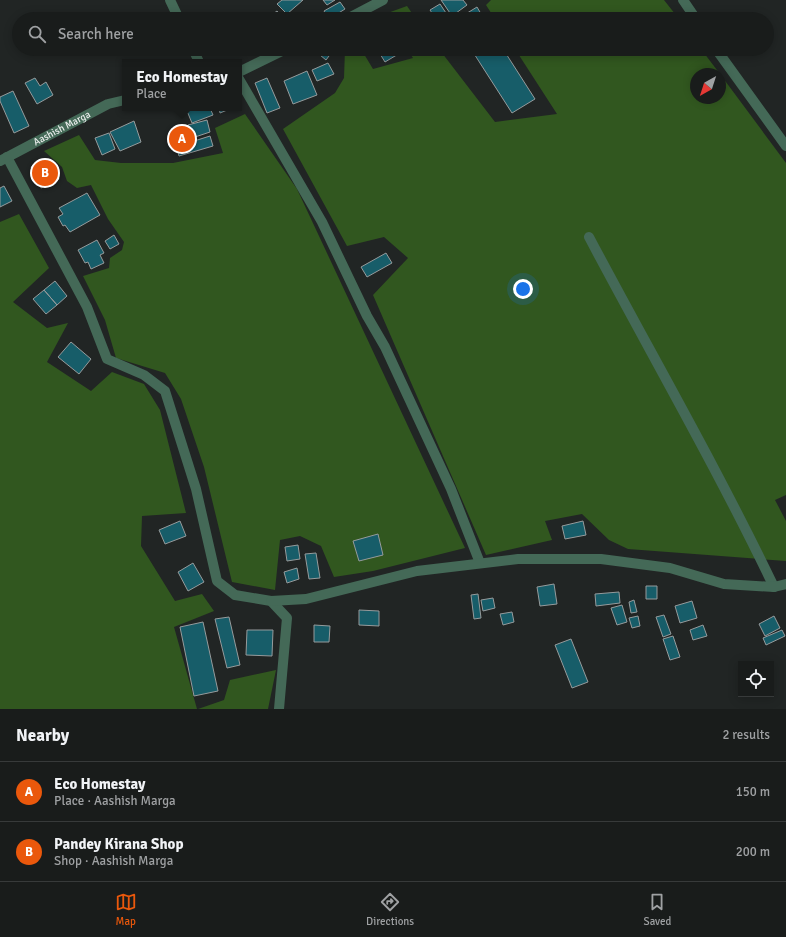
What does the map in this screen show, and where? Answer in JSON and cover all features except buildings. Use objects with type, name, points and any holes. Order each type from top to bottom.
[{"type":"street","points":[[170,0],[175,12]]},
{"type":"street","points":[[360,12],[383,0]]},
{"type":"street","points":[[683,0],[691,12]]},
{"type":"street","points":[[242,71],[272,56]]},
{"type":"street","points":[[721,56],[786,146]]},
{"type":"street","points":[[242,84],[322,222],[367,316],[385,347],[451,489],[480,564]]},
{"type":"street","name":"Aashish Marga","points":[[3,159],[108,104],[122,101]]},
{"type":"street","points":[[3,159],[87,307],[107,359],[144,375],[165,390],[196,489],[217,581],[235,595],[271,601],[306,598],[417,571],[518,559],[601,559],[670,568],[724,584],[774,587],[786,584]]},
{"type":"street","points":[[588,238],[664,373],[738,512],[774,587]]},
{"type":"street","points":[[271,601],[287,618],[279,709]]},
{"type":"green space","points":[[491,0],[664,0],[673,12],[490,12],[486,5]]},
{"type":"green space","points":[[407,6],[411,12],[390,12]]},
{"type":"green space","points":[[345,56],[365,56],[373,69],[413,58],[412,56],[444,56],[495,122],[557,114],[520,56],[706,56],[715,68],[690,68],[690,104],[726,104],[726,82],[786,163],[786,495],[775,500],[786,521],[786,561],[628,549],[609,540],[582,514],[545,521],[552,540],[486,555],[373,295],[408,258],[384,237],[347,246],[283,129],[335,93],[344,78]]},
{"type":"green space","points":[[245,114],[297,189],[465,548],[373,571],[334,577],[321,546],[300,536],[280,540],[275,590],[232,582],[204,467],[181,399],[165,373],[116,358],[105,320],[83,276],[109,268],[110,258],[122,250],[124,242],[108,219],[91,185],[77,188],[67,181],[62,167],[44,151],[79,135],[95,160],[121,163],[173,163],[223,153],[215,128]]},
{"type":"green space","points":[[19,214],[49,268],[13,302],[47,328],[68,323],[47,362],[91,391],[112,372],[144,384],[160,410],[186,513],[142,516],[141,546],[175,601],[202,594],[214,611],[174,627],[197,709],[0,709],[0,222]]},
{"type":"green space","points":[[276,670],[268,709],[198,709],[224,700],[230,680]]},
{"type":"place","name":"Eco Homestay","points":[[182,139]]},
{"type":"place","name":"Pandey Kirana Shop","points":[[45,173]]}]
